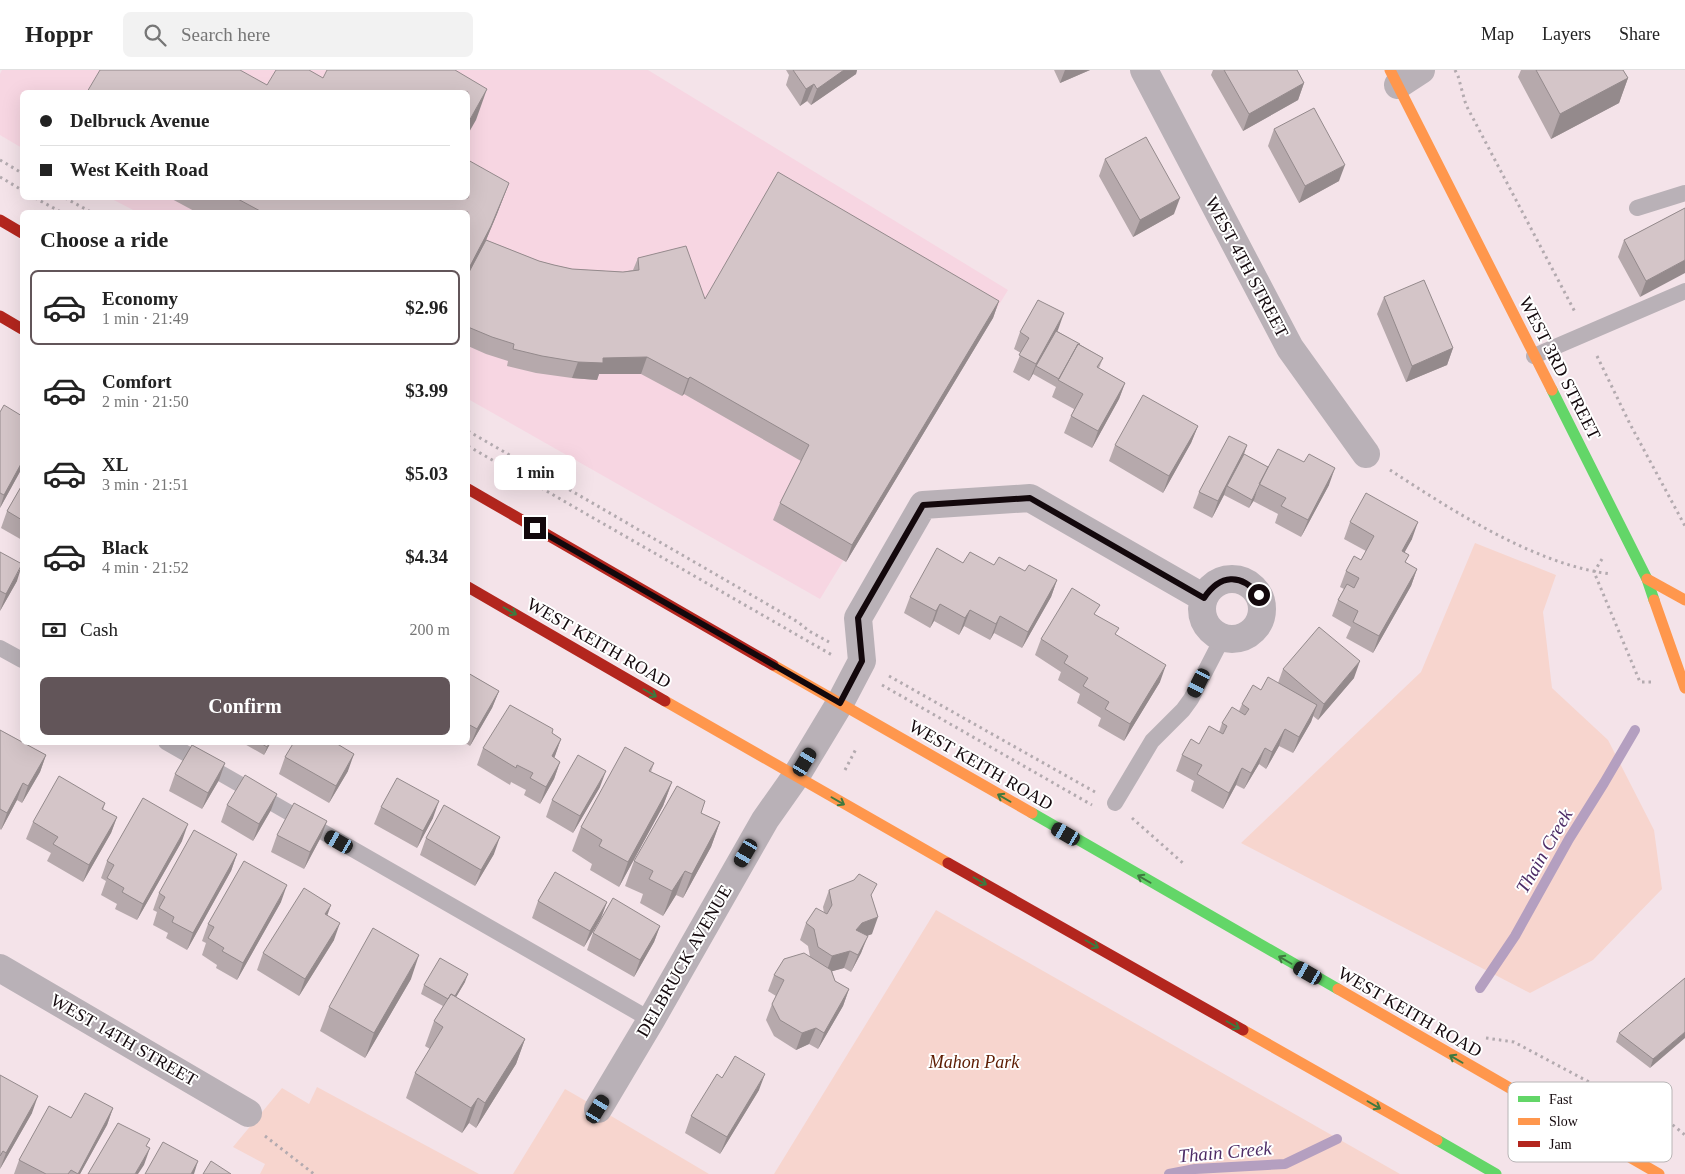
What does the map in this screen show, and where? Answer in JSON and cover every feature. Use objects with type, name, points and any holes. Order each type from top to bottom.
[{"type":"main road","name":"WEST 3RD STREET","points":[[1394,77],[1646,579],[1685,688]]},
{"type":"main road","points":[[0,220],[20,232]]},
{"type":"main road","points":[[0,316],[20,328]]},
{"type":"main road","name":"WEST KEITH ROAD","points":[[470,490],[1508,1087]]},
{"type":"main road","points":[[1646,579],[1685,600]]},
{"type":"main road","name":"WEST KEITH ROAD","points":[[470,588],[1496,1174]]},
{"type":"main road","name":"WEST KEITH ROAD","points":[[1638,1162],[1659,1174]]},
{"type":"street","name":"WEST 4TH STREET","points":[[1144,70],[1290,348],[1366,454]]},
{"type":"street","points":[[1394,77],[1421,70]]},
{"type":"street","points":[[862,661],[858,618],[923,505],[1030,498],[1204,598]]},
{"type":"street","points":[[1232,579],[1243,581],[1259,595],[1262,606],[1261,618],[1256,628],[1247,635],[1235,639],[1223,638],[1212,632],[1205,622],[1202,610],[1204,598],[1211,588],[1221,581],[1232,579]]},
{"type":"street","name":"DELBRUCK AVENUE","points":[[598,1109],[765,820],[796,776],[840,703],[862,661]]},
{"type":"street","name":"WEST 14TH STREET","points":[[0,968],[248,1112]]},
{"type":"lane","points":[[1637,208],[1685,192]]},
{"type":"lane","points":[[1534,356],[1685,291]]},
{"type":"lane","points":[[1115,804],[1152,741],[1184,710],[1223,638]]},
{"type":"lane","points":[[0,648],[20,659]]},
{"type":"lane","points":[[171,745],[651,1020]]},
{"type":"path","points":[[1455,70],[1466,105],[1586,333],[1630,424],[1685,526]]},
{"type":"path","points":[[0,160],[20,172]]},
{"type":"path","points":[[0,178],[20,189]]},
{"type":"path","points":[[39,200],[57,210]]},
{"type":"path","points":[[69,200],[87,210]]},
{"type":"path","points":[[470,432],[862,661],[1115,804],[1188,867]]},
{"type":"path","points":[[1366,454],[1426,494],[1487,529],[1548,558],[1594,572],[1646,579]]},
{"type":"path","points":[[1594,572],[1640,682]]},
{"type":"path","points":[[845,774],[845,768],[857,747],[863,743]]},
{"type":"path","points":[[1480,1037],[1514,1042],[1589,1082]]},
{"type":"path","points":[[248,1112],[258,1132],[314,1174]]},
{"type":"path","points":[[1672,1125],[1685,1135]]},
{"type":"shaded area","points":[[2,70],[648,70],[1008,290],[820,599],[470,400],[470,210],[133,210],[114,200],[470,200],[470,90],[20,90],[20,147],[0,135],[0,74]]},
{"type":"green space","points":[[1475,543],[1556,575],[1543,612],[1552,688],[1608,740],[1654,830],[1662,889],[1593,960],[1530,993],[1241,843],[1421,672]]},
{"type":"green space","name":"Mahon Park","points":[[936,910],[1400,1174],[774,1174]]},
{"type":"green space","points":[[317,1087],[479,1174],[260,1174],[265,1164],[233,1147],[282,1088],[309,1104]]},
{"type":"green space","points":[[565,1089],[579,1097],[709,1174],[513,1174]]},
{"type":"building","points":[[100,70],[240,70],[267,85],[276,70],[309,70],[323,78],[327,70],[455,70],[487,89],[470,119],[470,90],[88,90]]},
{"type":"building","points":[[793,70],[844,70],[817,89],[814,84],[806,89]]},
{"type":"building","points":[[1224,70],[1297,70],[1304,83],[1249,114]]},
{"type":"building","points":[[1536,70],[1623,70],[1628,78],[1560,114]]},
{"type":"building","points":[[1314,108],[1345,165],[1305,186],[1274,129]]},
{"type":"building","points":[[1146,137],[1180,198],[1140,220],[1105,159]]},
{"type":"building","points":[[470,161],[509,183],[491,226],[470,266],[470,210],[258,210],[240,200],[470,200]]},
{"type":"building","points":[[778,172],[999,301],[852,545],[780,503],[809,445],[690,377],[688,379],[647,357],[603,358],[603,363],[578,362],[542,356],[513,349],[514,344],[470,328],[470,270],[486,240],[554,265],[572,269],[623,272],[639,270],[638,258],[686,246],[705,299]]},
{"type":"building","points":[[1685,208],[1685,260],[1646,281],[1624,240]]},
{"type":"building","points":[[1424,280],[1453,348],[1412,366],[1384,297]]},
{"type":"building","points":[[1038,300],[1064,313],[1036,364],[1019,355],[1029,338],[1020,332]]},
{"type":"building","points":[[1056,331],[1080,344],[1078,344],[1059,379],[1036,366]]},
{"type":"building","points":[[1078,344],[1103,358],[1097,367],[1125,383],[1098,431],[1071,416],[1083,394],[1058,380]]},
{"type":"building","points":[[1143,395],[1198,426],[1169,476],[1115,445]]},
{"type":"building","points":[[4,405],[20,415],[20,466],[4,495],[0,493],[0,412]]},
{"type":"building","points":[[1229,436],[1247,445],[1218,501],[1199,492]]},
{"type":"building","points":[[1278,449],[1304,462],[1309,454],[1335,468],[1308,520],[1281,506],[1286,498],[1259,484]]},
{"type":"building","points":[[1244,454],[1268,467],[1252,500],[1227,486]]},
{"type":"building","points":[[20,488],[20,519],[7,511]]},
{"type":"building","points":[[1366,493],[1418,522],[1402,551],[1409,555],[1405,562],[1417,569],[1379,636],[1353,622],[1358,611],[1338,600],[1347,584],[1354,588],[1359,578],[1346,571],[1354,556],[1361,560],[1374,536],[1350,522]]},
{"type":"building","points":[[937,548],[963,563],[970,552],[994,565],[999,557],[1025,571],[1029,565],[1057,580],[1028,632],[1000,616],[996,624],[970,610],[965,618],[940,604],[936,611],[910,597]]},
{"type":"building","points":[[0,552],[20,563],[20,568],[6,594],[0,591]]},
{"type":"building","points":[[1072,588],[1100,605],[1094,614],[1119,628],[1115,634],[1166,665],[1130,724],[1105,709],[1109,702],[1083,686],[1088,678],[1064,663],[1068,656],[1041,639]]},
{"type":"building","points":[[1319,627],[1360,661],[1324,704],[1283,669]]},
{"type":"building","points":[[470,674],[499,691],[477,729],[470,725]]},
{"type":"building","points":[[1268,677],[1317,705],[1299,737],[1285,729],[1272,752],[1265,748],[1251,773],[1242,768],[1229,793],[1197,774],[1202,765],[1182,755],[1191,739],[1199,744],[1209,726],[1223,734],[1227,726],[1222,723],[1232,707],[1245,715],[1249,709],[1242,704],[1253,685],[1261,690]]},
{"type":"building","points":[[510,705],[553,729],[552,733],[561,739],[552,756],[560,762],[546,787],[530,778],[533,773],[517,765],[516,768],[483,748]]},
{"type":"building","points":[[0,730],[20,741],[20,745],[28,745],[46,755],[28,786],[23,783],[7,813],[0,809]]},
{"type":"building","points":[[192,745],[225,763],[208,793],[175,774]]},
{"type":"building","points":[[292,745],[339,745],[354,754],[336,786],[285,757]]},
{"type":"building","points":[[625,747],[654,763],[649,771],[672,782],[628,862],[599,846],[602,840],[581,827]]},
{"type":"building","points":[[578,755],[606,771],[580,816],[552,800]]},
{"type":"building","points":[[245,775],[277,794],[259,824],[227,805]]},
{"type":"building","points":[[59,776],[105,803],[102,809],[117,817],[89,865],[53,844],[58,837],[33,822]]},
{"type":"building","points":[[397,778],[439,801],[423,831],[381,807]]},
{"type":"building","points":[[677,786],[705,801],[701,813],[720,822],[692,874],[685,871],[672,891],[649,879],[653,871],[634,861]]},
{"type":"building","points":[[143,798],[188,824],[143,904],[122,892],[124,888],[107,878],[114,865],[107,861]]},
{"type":"building","points":[[294,803],[327,821],[310,852],[277,835]]},
{"type":"building","points":[[444,805],[500,837],[481,870],[426,838]]},
{"type":"building","points":[[194,830],[237,854],[193,933],[172,922],[174,917],[159,908],[165,897],[159,893]]},
{"type":"building","points":[[244,861],[287,885],[243,963],[222,951],[224,948],[208,938],[214,927],[208,924]]},
{"type":"building","points":[[555,872],[607,902],[590,931],[538,901]]},
{"type":"building","points":[[859,874],[877,884],[871,895],[878,917],[862,923],[856,930],[868,936],[858,955],[850,951],[832,956],[818,947],[814,929],[806,923],[816,908],[827,914],[832,905],[829,890],[854,880]]},
{"type":"building","points":[[304,888],[331,905],[325,914],[340,923],[305,979],[263,953]]},
{"type":"building","points":[[613,898],[660,926],[640,960],[593,933]]},
{"type":"building","points":[[373,928],[419,955],[374,1033],[329,1007]]},
{"type":"building","points":[[804,953],[831,970],[835,981],[849,989],[824,1033],[816,1028],[802,1033],[780,1020],[772,1004],[784,980],[774,975],[784,959]]},
{"type":"building","points":[[440,958],[468,974],[455,996],[451,994],[448,999],[424,985]]},
{"type":"building","points":[[1685,978],[1685,1032],[1653,1059],[1619,1033]]},
{"type":"building","points":[[451,994],[525,1039],[485,1103],[478,1098],[471,1108],[415,1073],[443,1027],[434,1021]]},
{"type":"building","points":[[735,1056],[765,1074],[727,1137],[691,1116],[717,1074],[722,1078]]},
{"type":"building","points":[[0,1075],[38,1096],[6,1153],[3,1151],[0,1156]]},
{"type":"building","points":[[85,1093],[113,1108],[78,1174],[71,1170],[68,1174],[46,1174],[19,1160],[49,1106],[71,1118]]},
{"type":"building","points":[[118,1123],[150,1139],[146,1146],[150,1148],[135,1174],[88,1174]]},
{"type":"building","points":[[163,1142],[198,1161],[191,1174],[145,1174]]},
{"type":"building","points":[[211,1161],[231,1174],[203,1174]]},
{"type":"waterway","name":"Thain Creek","points":[[1480,988],[1515,936],[1569,839],[1635,730]]},
{"type":"waterway","name":"Thain Creek","points":[[1169,1174],[1195,1169],[1285,1164],[1337,1139]]},
{"type":"traffic: fast","points":[[1552,390],[1647,579],[1654,600]]},
{"type":"traffic: fast","points":[[1032,813],[1338,989]]},
{"type":"traffic: fast","points":[[1437,1140],[1496,1174]]},
{"type":"traffic: slow","points":[[1390,70],[1552,390]]},
{"type":"traffic: slow","points":[[1647,579],[1685,600]]},
{"type":"traffic: slow","points":[[1654,600],[1685,688]]},
{"type":"traffic: slow","points":[[773,665],[1032,813]]},
{"type":"traffic: slow","points":[[665,701],[948,863]]},
{"type":"traffic: slow","points":[[1338,989],[1508,1087]]},
{"type":"traffic: slow","points":[[1243,1030],[1437,1140]]},
{"type":"traffic: slow","points":[[1638,1162],[1659,1174]]},
{"type":"traffic: jam","points":[[0,220],[20,232]]},
{"type":"traffic: jam","points":[[0,316],[20,328]]},
{"type":"traffic: jam","points":[[470,490],[773,665]]},
{"type":"traffic: jam","points":[[470,588],[665,701]]},
{"type":"traffic: jam","points":[[948,863],[1243,1030]]},
{"type":"route","points":[[535,528],[840,703],[862,661],[858,618],[923,505],[1030,498],[1204,598],[1211,588],[1221,581],[1232,579],[1243,581],[1259,595]]}]
